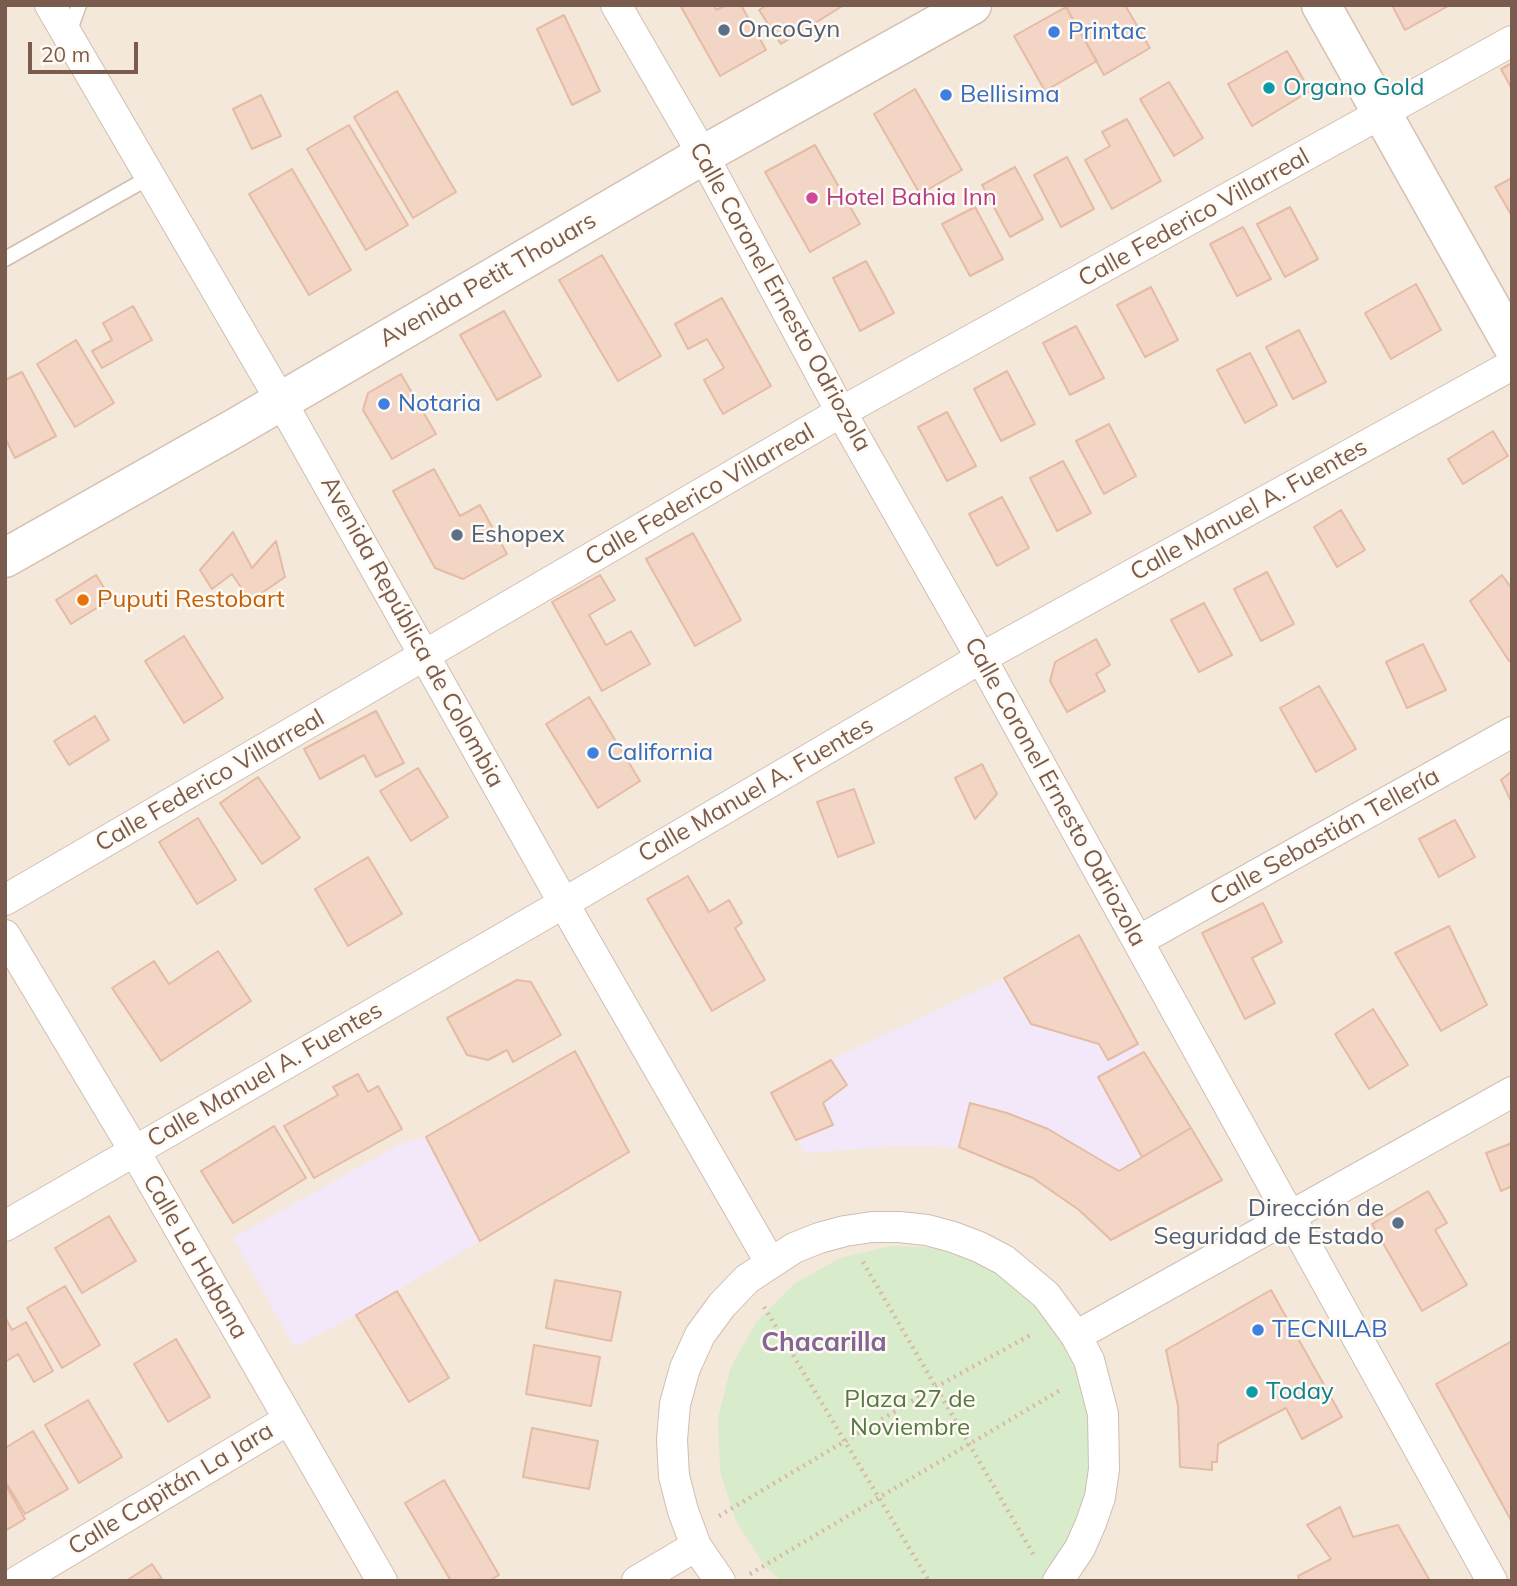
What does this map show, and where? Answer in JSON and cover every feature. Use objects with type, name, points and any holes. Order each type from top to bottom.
[{"type":"main road","name":"Avenida Petit Thouars","points":[[5,558],[703,155],[972,5]]},
{"type":"main road","points":[[1321,5],[1512,345]]},
{"type":"street","name":"Avenida República de Colombia","points":[[50,5],[281,401],[564,903],[759,1270]]},
{"type":"street","name":"Calle Coronel Ernesto Odriozola","points":[[616,5],[703,155],[841,412],[981,657],[1492,1581]]},
{"type":"street","name":"Calle Federico Villarreal","points":[[5,900],[841,412],[1512,41]]},
{"type":"street","name":"Calle Manuel A. Fuentes","points":[[5,1226],[564,903],[981,657],[1512,365]]},
{"type":"street","name":"Calle Sebastián Tellería","points":[[1138,941],[1512,732]]},
{"type":"street","name":"Calle La Habana","points":[[5,935],[134,1150],[382,1581]]},
{"type":"street","points":[[1070,1326],[1290,1216],[1512,1093]]},
{"type":"street","points":[[720,1581],[696,1546],[674,1476],[672,1440],[675,1404],[685,1368],[700,1335],[722,1305],[759,1270],[794,1248],[819,1238],[872,1227],[927,1230],[979,1247],[1026,1276],[1046,1295],[1070,1326],[1088,1360],[1103,1414],[1104,1469],[1100,1497],[1091,1523],[1080,1548],[1058,1581]]},
{"type":"street","name":"Calle Capitán La Jara","points":[[18,1581],[288,1420]]},
{"type":"street","points":[[637,1581],[696,1546]]},
{"type":"lane","points":[[68,36],[79,5]]},
{"type":"lane","points":[[5,259],[150,177]]},
{"type":"path","points":[[845,1231],[1036,1558]]},
{"type":"path","points":[[759,1270],[845,1441],[929,1581]]},
{"type":"path","points":[[715,1519],[936,1387],[1070,1326]]},
{"type":"path","points":[[738,1581],[1070,1385]]},
{"type":"shaded area","points":[[5,5],[1512,5],[1512,1581],[5,1581]]},
{"type":"shaded area","points":[[1079,935],[1138,1044],[1222,1180],[1111,1240],[1079,1210],[1033,1178],[959,1147],[897,1146],[805,1153],[771,1093],[831,1060],[1004,978]]},
{"type":"shaded area","points":[[575,1051],[629,1152],[356,1315],[294,1347],[233,1238],[400,1144],[426,1137]]},
{"type":"green space","name":"Plaza 27 de Noviembre","points":[[891,1246],[943,1248],[993,1265],[1071,1334],[1103,1434],[1077,1535],[1041,1581],[781,1581],[764,1565],[736,1521],[720,1471],[718,1418],[731,1367],[757,1321],[794,1284],[840,1258]]},
{"type":"building","name":"OncoGyn","points":[[680,5],[714,5],[716,10],[726,5],[741,5],[766,50],[720,76]]},
{"type":"building","points":[[767,5],[844,5],[781,44],[759,10]]},
{"type":"building","points":[[1125,5],[1150,48],[1104,75],[1066,7]]},
{"type":"building","points":[[1392,5],[1450,5],[1405,30]]},
{"type":"building","points":[[1066,7],[1097,61],[1045,91],[1014,36]]},
{"type":"building","points":[[564,15],[600,91],[572,105],[537,29]]},
{"type":"building","name":"Organo Gold","points":[[1287,51],[1310,91],[1252,126],[1228,84]]},
{"type":"building","points":[[1512,63],[1512,89],[1501,69]]},
{"type":"building","points":[[1169,82],[1203,138],[1174,156],[1140,99]]},
{"type":"building","points":[[915,89],[962,170],[920,194],[874,114]]},
{"type":"building","points":[[397,91],[456,192],[413,218],[354,117]]},
{"type":"building","points":[[261,95],[281,136],[252,149],[233,109]]},
{"type":"building","points":[[1127,119],[1161,181],[1112,209],[1085,160],[1110,146],[1102,132]]},
{"type":"building","points":[[349,125],[408,225],[366,250],[307,149]]},
{"type":"building","name":"Hotel Bahia Inn","points":[[815,145],[860,224],[810,252],[765,172]]},
{"type":"building","points":[[1067,157],[1094,209],[1061,227],[1034,175]]},
{"type":"building","points":[[1015,167],[1043,219],[1010,237],[982,185]]},
{"type":"building","points":[[292,169],[351,270],[309,295],[249,194]]},
{"type":"building","points":[[1512,178],[1512,216],[1495,187]]},
{"type":"building","points":[[975,207],[1003,259],[970,276],[942,224]]},
{"type":"building","points":[[1290,207],[1318,259],[1285,277],[1257,224]]},
{"type":"building","points":[[1243,227],[1271,279],[1237,296],[1210,244]]},
{"type":"building","points":[[602,255],[661,356],[618,381],[559,280]]},
{"type":"building","points":[[866,261],[894,313],[860,331],[833,278]]},
{"type":"building","points":[[1416,284],[1441,330],[1391,359],[1365,313]]},
{"type":"building","points":[[1151,287],[1178,340],[1145,357],[1117,305]]},
{"type":"building","points":[[722,298],[771,386],[723,414],[704,380],[724,368],[707,339],[688,349],[675,324]]},
{"type":"building","points":[[133,306],[152,340],[102,368],[92,351],[112,340],[103,323]]},
{"type":"building","points":[[504,311],[541,376],[497,400],[460,335]]},
{"type":"building","points":[[1076,326],[1104,378],[1070,395],[1043,343]]},
{"type":"building","points":[[1299,330],[1326,382],[1293,399],[1266,347]]},
{"type":"building","points":[[76,340],[114,403],[75,427],[37,364]]},
{"type":"building","points":[[1250,353],[1277,405],[1245,423],[1217,370]]},
{"type":"building","points":[[1007,371],[1035,424],[1001,441],[974,389]]},
{"type":"building","points":[[22,372],[56,436],[15,458],[5,438],[5,380]]},
{"type":"building","points":[[401,374],[436,434],[392,459],[363,410],[368,393]]},
{"type":"building","points":[[947,412],[976,466],[947,481],[918,427]]},
{"type":"building","points":[[1109,424],[1136,476],[1104,494],[1076,441]]},
{"type":"building","points":[[1493,431],[1508,456],[1463,484],[1448,459]]},
{"type":"building","points":[[1063,461],[1091,513],[1057,531],[1030,478]]},
{"type":"building","name":"Eshopex","points":[[434,469],[460,516],[480,505],[507,554],[463,579],[435,568],[393,491]]},
{"type":"building","points":[[1002,497],[1029,548],[997,566],[969,514]]},
{"type":"building","points":[[1341,510],[1365,550],[1337,567],[1314,527]]},
{"type":"building","points":[[233,532],[252,568],[276,541],[285,577],[250,601],[232,574],[212,589],[200,570]]},
{"type":"building","points":[[693,533],[741,620],[695,646],[646,559]]},
{"type":"building","points":[[1267,572],[1294,624],[1261,641],[1234,589]]},
{"type":"building","name":"Puputi Restobart","points":[[96,575],[111,599],[71,624],[56,600]]},
{"type":"building","points":[[600,575],[615,600],[589,615],[606,645],[631,631],[650,664],[602,691],[552,602]]},
{"type":"building","points":[[1502,575],[1512,589],[1512,660],[1509,661],[1470,601]]},
{"type":"building","points":[[1204,603],[1232,655],[1199,672],[1171,620]]},
{"type":"building","points":[[184,636],[223,698],[184,723],[145,661]]},
{"type":"building","points":[[1096,639],[1110,665],[1096,674],[1105,691],[1067,712],[1050,681],[1055,662]]},
{"type":"building","points":[[1423,644],[1446,690],[1407,708],[1386,662]]},
{"type":"building","points":[[1319,686],[1356,749],[1316,772],[1280,708]]},
{"type":"building","name":"California","points":[[589,697],[640,781],[598,808],[546,724]]},
{"type":"building","points":[[376,711],[404,763],[376,777],[364,755],[320,779],[304,749]]},
{"type":"building","points":[[95,716],[109,740],[69,765],[54,741]]},
{"type":"building","points":[[982,764],[997,794],[975,819],[955,778]]},
{"type":"building","points":[[418,768],[448,817],[411,841],[380,791]]},
{"type":"building","points":[[1512,771],[1512,803],[1501,780]]},
{"type":"building","points":[[258,777],[300,838],[262,864],[220,803]]},
{"type":"building","points":[[854,789],[874,843],[838,857],[817,802]]},
{"type":"building","points":[[198,818],[236,880],[197,904],[159,842]]},
{"type":"building","points":[[1455,820],[1475,857],[1439,877],[1419,839]]},
{"type":"building","points":[[368,857],[402,914],[348,946],[315,889]]},
{"type":"building","points":[[688,876],[709,912],[729,900],[742,923],[735,928],[765,980],[712,1011],[647,899]]},
{"type":"building","points":[[1263,903],[1282,942],[1252,958],[1275,1003],[1245,1019],[1202,933]]},
{"type":"building","points":[[1449,926],[1487,1005],[1441,1031],[1395,953]]},
{"type":"building","points":[[1079,935],[1138,1044],[1108,1060],[1099,1044],[1031,1024],[1004,978]]},
{"type":"building","points":[[218,951],[251,1001],[161,1061],[112,988],[154,961],[169,984]]},
{"type":"building","points":[[517,980],[531,982],[561,1035],[513,1062],[507,1050],[488,1060],[467,1055],[447,1018]]},
{"type":"building","points":[[1373,1009],[1408,1065],[1369,1089],[1335,1034]]},
{"type":"building","points":[[575,1051],[629,1152],[480,1241],[426,1137]]},
{"type":"building","points":[[1144,1052],[1191,1128],[1142,1157],[1098,1077]]},
{"type":"building","points":[[831,1060],[847,1085],[823,1103],[833,1125],[796,1140],[771,1093]]},
{"type":"building","points":[[358,1074],[368,1092],[378,1086],[402,1129],[314,1178],[284,1126],[338,1095],[333,1087]]},
{"type":"building","points":[[970,1103],[1007,1113],[1048,1129],[1119,1171],[1191,1128],[1222,1180],[1111,1240],[1079,1210],[1033,1178],[959,1147]]},
{"type":"building","points":[[274,1126],[306,1178],[233,1223],[201,1171]]},
{"type":"building","points":[[1512,1143],[1512,1186],[1501,1191],[1486,1153]]},
{"type":"building","points":[[1428,1191],[1447,1223],[1435,1230],[1467,1285],[1422,1311],[1372,1224]]},
{"type":"building","points":[[109,1216],[136,1261],[82,1293],[55,1248]]},
{"type":"building","points":[[555,1280],[621,1292],[611,1341],[546,1328]]},
{"type":"building","points":[[65,1286],[100,1345],[62,1368],[27,1308]]},
{"type":"building","name":"Today","points":[[1271,1290],[1342,1417],[1302,1439],[1286,1408],[1218,1444],[1217,1462],[1212,1462],[1212,1470],[1180,1467],[1178,1406],[1166,1350]]},
{"type":"building","points":[[397,1291],[449,1378],[409,1402],[356,1315]]},
{"type":"building","points":[[5,1317],[12,1330],[26,1322],[53,1371],[34,1382],[18,1354],[5,1362]]},
{"type":"building","points":[[176,1339],[210,1397],[168,1422],[134,1364]]},
{"type":"building","points":[[1512,1341],[1512,1522],[1436,1384]]},
{"type":"building","points":[[534,1345],[600,1357],[591,1406],[526,1394]]},
{"type":"building","points":[[88,1400],[122,1457],[79,1483],[45,1425]]},
{"type":"building","points":[[532,1428],[598,1441],[589,1489],[523,1477]]},
{"type":"building","points":[[33,1431],[68,1489],[25,1514],[5,1481],[5,1448]]},
{"type":"building","points":[[444,1480],[499,1575],[489,1581],[451,1581],[405,1503]]},
{"type":"building","points":[[5,1484],[25,1519],[5,1531]]},
{"type":"building","points":[[1340,1507],[1353,1537],[1398,1525],[1430,1581],[1300,1581],[1298,1576],[1331,1559],[1307,1525]]},
{"type":"building","points":[[152,1564],[162,1579],[126,1581]]},
{"type":"place","name":"OncoGyn","points":[[724,30]]},
{"type":"place","name":"Printac","points":[[1054,32]]},
{"type":"place","name":"Organo Gold","points":[[1269,88]]},
{"type":"place","name":"Bellisima","points":[[946,95]]},
{"type":"place","name":"Hotel Bahia Inn","points":[[812,198]]},
{"type":"place","name":"Notaria","points":[[384,404]]},
{"type":"place","name":"Eshopex","points":[[457,535]]},
{"type":"place","name":"Puputi Restobart","points":[[83,600]]},
{"type":"place","name":"California","points":[[593,753]]},
{"type":"place","name":"Dirección de Seguridad de Estado","points":[[1398,1223]]},
{"type":"place","name":"TECNILAB","points":[[1258,1330]]},
{"type":"place","name":"Today","points":[[1252,1392]]},
{"type":"district","name":"Chacarilla","points":[[824,1343]]}]
